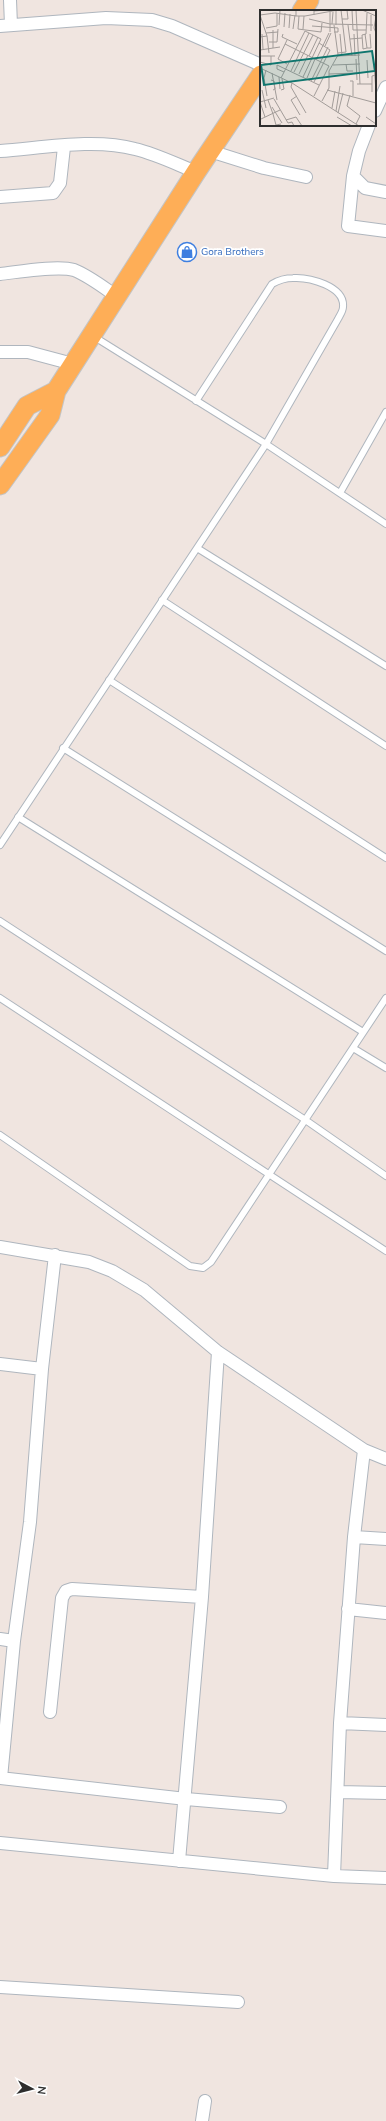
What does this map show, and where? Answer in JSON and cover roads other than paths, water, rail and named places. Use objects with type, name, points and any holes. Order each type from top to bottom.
[{"type":"main road","points":[[303,10],[309,0]]},
{"type":"main road","points":[[0,485],[50,416],[56,391],[196,172],[260,76]]},
{"type":"main road","points":[[0,447],[27,406],[56,391]]},
{"type":"street","points":[[10,0],[5,26],[106,18],[152,20],[172,26],[260,65]]},
{"type":"street","points":[[376,110],[383,100],[386,87]]},
{"type":"street","points":[[369,126],[359,151],[353,176],[348,226],[386,231]]},
{"type":"street","points":[[0,151],[114,145],[134,148],[196,172]]},
{"type":"street","points":[[0,197],[53,193],[60,183],[64,147]]},
{"type":"street","points":[[210,151],[264,168],[306,177]]},
{"type":"street","points":[[353,176],[366,188],[386,192]]},
{"type":"street","points":[[0,274],[61,268],[73,270],[85,275],[116,296]]},
{"type":"street","points":[[0,352],[28,352],[73,364]]},
{"type":"street","points":[[0,1247],[55,1255],[89,1262],[112,1270],[144,1290],[218,1352],[364,1450],[386,1459]]},
{"type":"street","points":[[55,1255],[42,1369],[30,1522],[14,1641],[4,1700],[0,1778],[186,1799],[280,1807]]},
{"type":"street","points":[[179,1861],[186,1799],[202,1597],[218,1352]]},
{"type":"street","points":[[0,1364],[42,1369]]},
{"type":"street","points":[[334,1876],[340,1723],[348,1609],[354,1537],[364,1450]]},
{"type":"street","points":[[354,1537],[386,1539]]},
{"type":"street","points":[[50,1712],[62,1598],[66,1591],[72,1589],[202,1597]]},
{"type":"street","points":[[348,1609],[386,1613]]},
{"type":"street","points":[[0,1639],[14,1641]]},
{"type":"street","points":[[340,1723],[386,1724]]},
{"type":"street","points":[[338,1792],[386,1794]]},
{"type":"street","points":[[0,1843],[334,1876],[386,1878]]},
{"type":"street","points":[[0,1987],[238,2002]]},
{"type":"street","points":[[202,2121],[205,2101]]},
{"type":"lane","points":[[0,845],[266,444],[338,319],[343,307],[341,297],[331,287],[315,281],[295,277],[281,279],[272,284],[196,401]]},
{"type":"lane","points":[[92,335],[266,444],[386,524]]},
{"type":"lane","points":[[340,493],[386,412]]},
{"type":"lane","points":[[197,548],[386,666]]},
{"type":"lane","points":[[162,600],[386,746]]},
{"type":"lane","points":[[109,680],[386,858]]},
{"type":"lane","points":[[64,748],[386,951]]},
{"type":"lane","points":[[18,817],[363,1032]]},
{"type":"lane","points":[[0,921],[304,1119],[386,1176]]},
{"type":"lane","points":[[0,998],[386,1251]]},
{"type":"lane","points":[[0,1135],[190,1266],[203,1268],[210,1262],[386,998]]},
{"type":"lane","points":[[352,1048],[386,1068]]},
{"type":"place","name":"Gora Brothers","points":[[187,252]]}]
